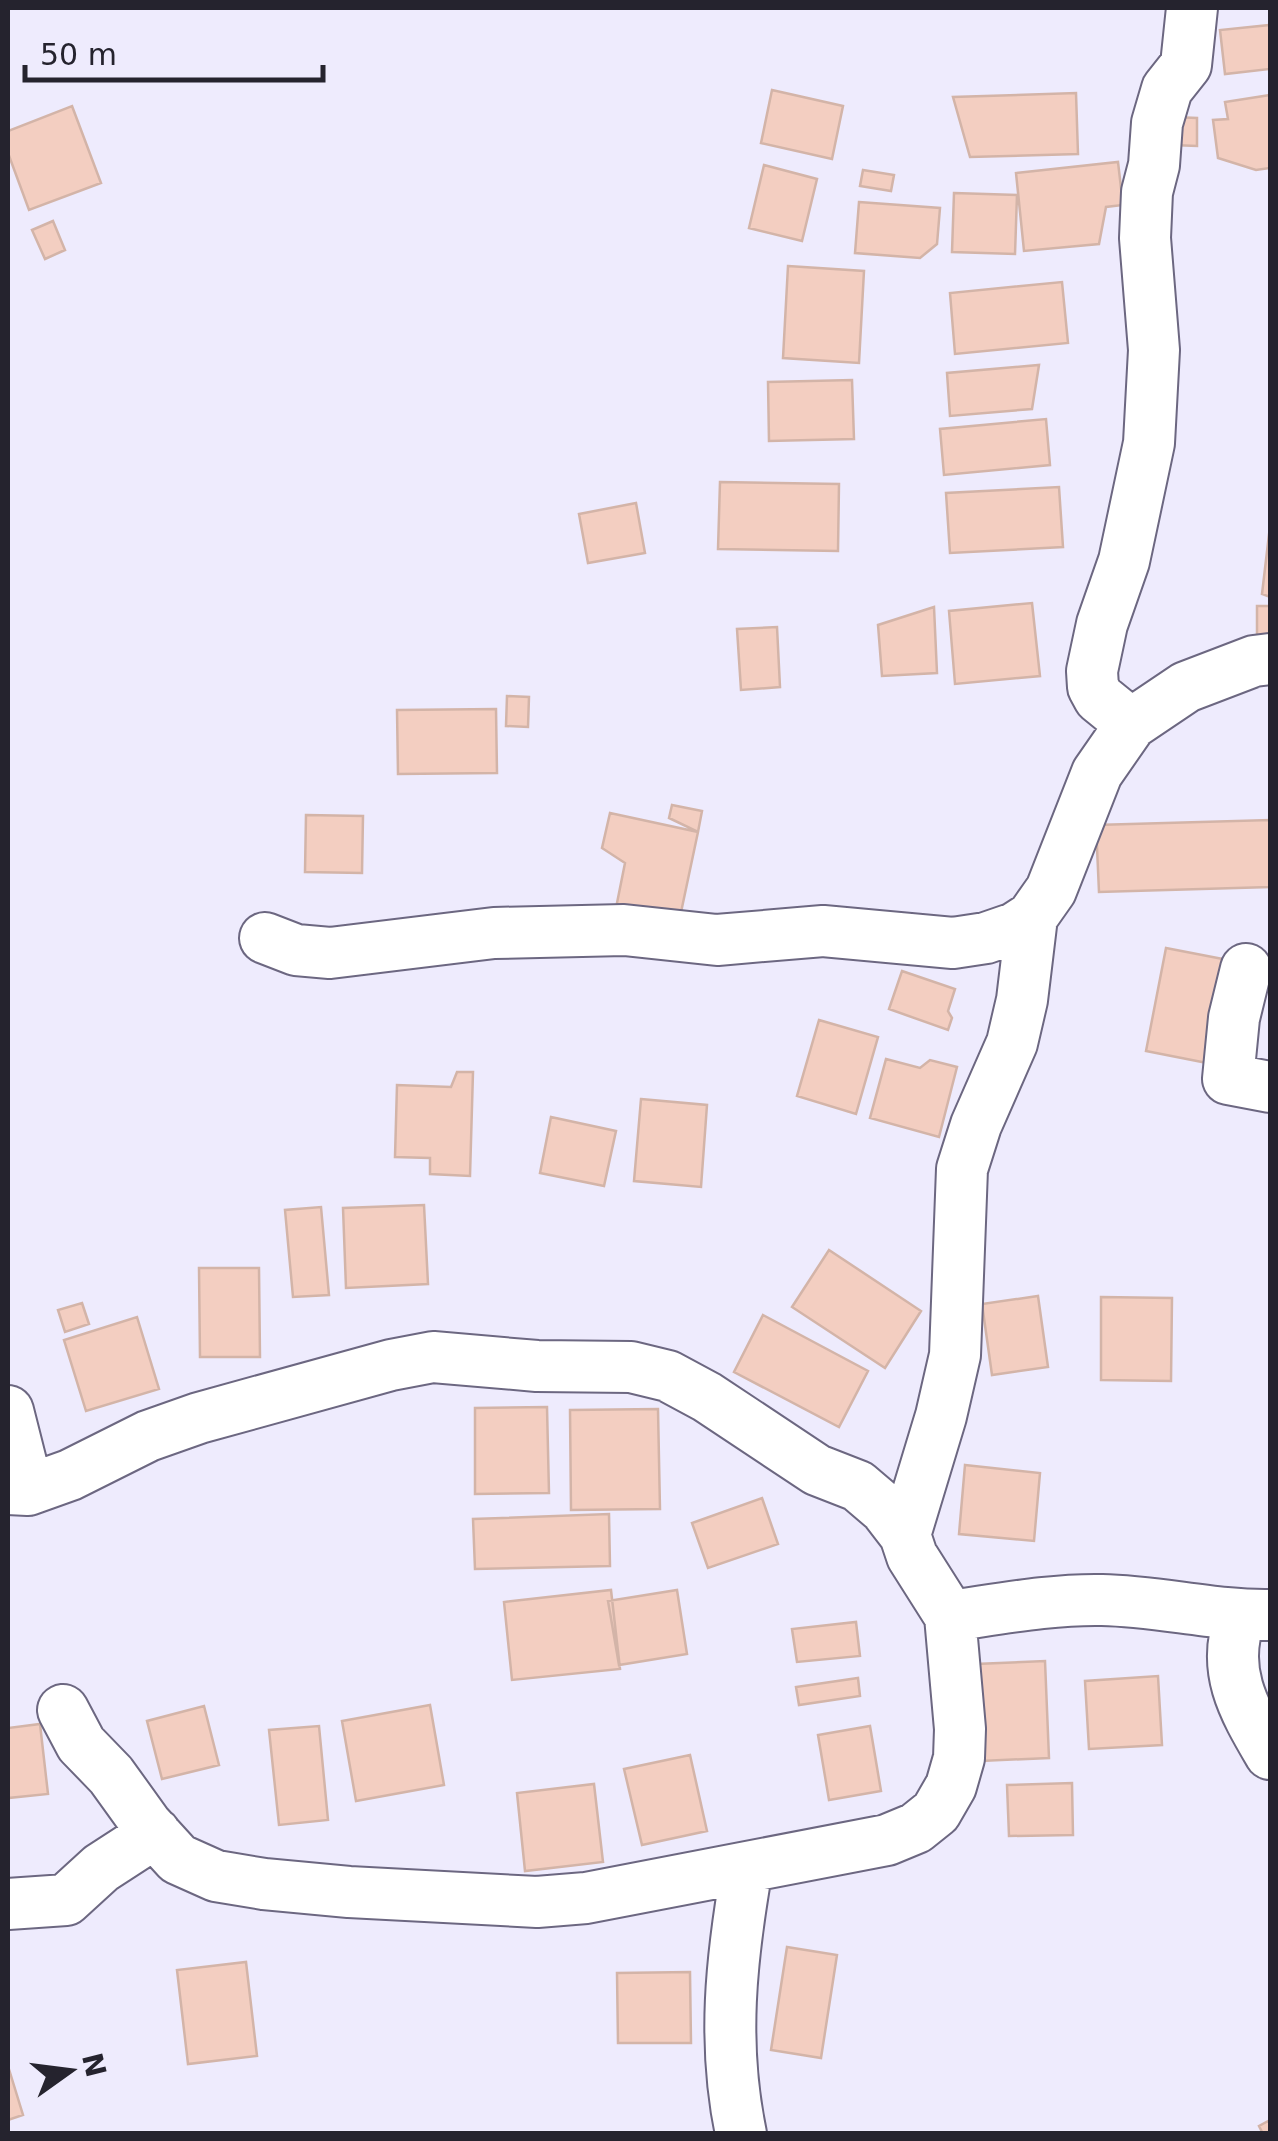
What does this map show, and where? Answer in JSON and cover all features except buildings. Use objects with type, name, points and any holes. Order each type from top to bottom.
[{"type":"street","points":[[1130,724],[1099,698],[1092,672],[1102,624],[1124,561],[1149,443],[1154,350],[1145,238],[1147,192],[1154,165],[1156,123],[1167,90],[1186,65],[1192,8]]},
{"type":"street","points":[[264,938],[296,950],[330,953],[494,934],[624,930],[717,940],[823,931],[953,943],[986,938],[1032,917],[1051,890],[1096,773],[1130,724],[1186,688],[1254,661],[1270,659]]},
{"type":"street","points":[[905,1536],[942,1416],[955,1354],[962,1169],[976,1125],[1012,1043],[1022,1000],[1032,917]]},
{"type":"street","points":[[1246,969],[1234,1018],[1228,1079],[1270,1087]]},
{"type":"street","points":[[8,1411],[18,1489],[70,1475],[148,1436],[199,1418],[433,1357],[537,1366],[631,1367],[668,1376],[817,1470],[858,1486],[885,1509],[905,1536],[912,1556],[950,1616],[959,1758],[951,1786],[936,1812],[916,1828],[887,1840],[586,1898],[537,1902],[349,1892],[216,1876],[178,1860],[82,1744],[63,1710]]},
{"type":"street","points":[[950,1616],[1031,1604],[1100,1600],[1256,1615]]},
{"type":"street","points":[[1256,1615],[1232,1640],[1230,1657],[1235,1682],[1270,1754]]},
{"type":"street","points":[[8,1904],[66,1900],[102,1868],[155,1833]]},
{"type":"street","points":[[741,2134],[730,2082],[730,2000],[747,1868]]}]
